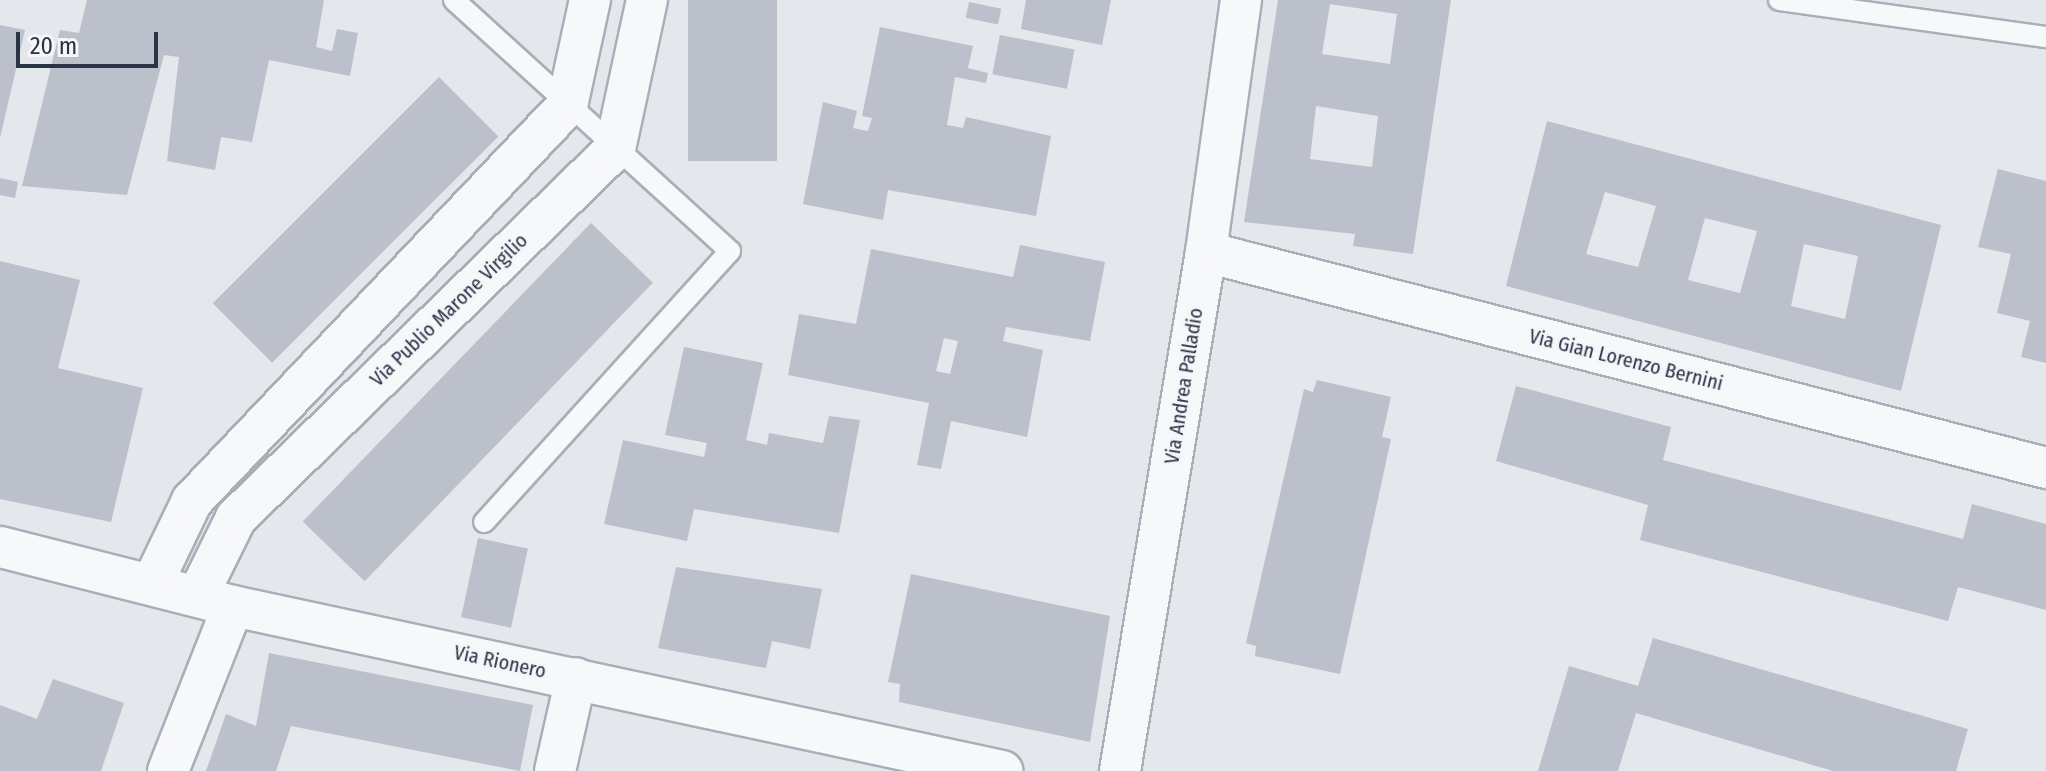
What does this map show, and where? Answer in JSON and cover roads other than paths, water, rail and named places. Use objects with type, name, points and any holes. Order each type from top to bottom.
[{"type":"street","points":[[153,582],[192,501],[567,106],[590,0]]},
{"type":"street","points":[[615,149],[647,0]]},
{"type":"street","name":"Via Andrea Palladio","points":[[1120,771],[1206,252],[1241,0]]},
{"type":"street","name":"Via Publio Marone Virgilio","points":[[168,771],[236,518],[615,149]]},
{"type":"street","name":"Via Gian Lorenzo Bernini","points":[[1206,252],[2046,468]]},
{"type":"street","name":"Via Rionero","points":[[0,547],[153,582],[215,600],[1002,771]]},
{"type":"street","points":[[555,771],[576,678]]},
{"type":"lane","points":[[454,0],[730,251],[484,522]]},
{"type":"lane","points":[[1779,0],[2046,37]]}]
